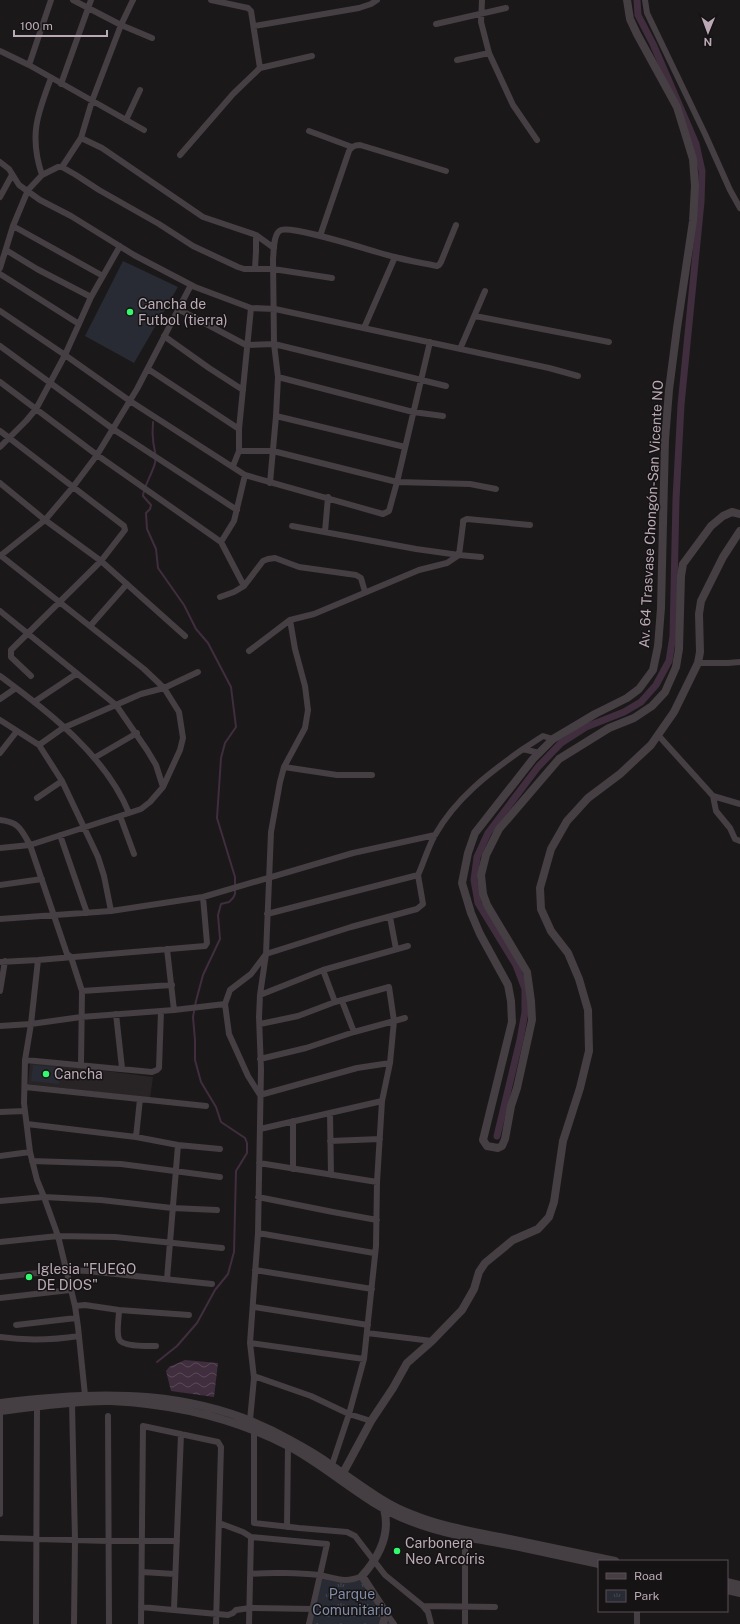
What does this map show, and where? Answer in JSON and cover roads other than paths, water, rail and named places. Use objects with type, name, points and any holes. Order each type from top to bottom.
[{"type":"street","points":[[29,65],[51,0]]},
{"type":"street","points":[[73,0],[122,25],[152,38]]},
{"type":"street","points":[[61,84],[91,0]]},
{"type":"street","points":[[62,167],[81,138],[92,101],[133,0]]},
{"type":"street","points":[[211,0],[251,11],[260,68]]},
{"type":"street","points":[[242,0],[244,8]]},
{"type":"street","points":[[254,26],[359,8],[371,4],[377,0]]},
{"type":"street","points":[[482,0],[482,29],[489,53],[514,105],[537,140]]},
{"type":"street","name":"Av. 64 Trasvase Chongón-San Vicente NO","points":[[627,0],[630,19],[637,34],[677,107],[693,159],[695,186],[693,221],[676,336],[666,433],[661,608],[658,646],[653,670],[639,689],[627,698],[595,714],[553,739],[539,753],[475,833],[468,853],[462,883],[471,913],[480,934],[508,985],[511,1001],[512,1022],[483,1140],[487,1146],[498,1148],[502,1146],[505,1139],[511,1106],[532,1020],[527,972],[487,906],[485,900],[481,875],[486,856],[499,829],[559,759],[577,746],[609,728],[634,718],[652,706],[664,692],[676,667],[679,649],[681,576],[683,564],[711,526],[723,516],[732,512],[740,514]]},
{"type":"street","points":[[645,0],[647,13],[703,128],[730,190],[740,208]]},
{"type":"street","points":[[436,24],[506,8]]},
{"type":"street","points":[[1,53],[29,65],[144,130]]},
{"type":"street","points":[[457,60],[489,53]]},
{"type":"street","points":[[180,155],[233,94],[260,68],[312,56]]},
{"type":"street","points":[[42,175],[37,159],[35,143],[36,124],[40,106],[51,78]]},
{"type":"street","points":[[126,120],[140,90]]},
{"type":"street","points":[[309,131],[352,147]]},
{"type":"street","points":[[81,138],[102,148],[203,217],[256,235],[274,248]]},
{"type":"street","points":[[320,236],[348,151],[352,147],[360,145],[446,172]]},
{"type":"street","points":[[0,162],[9,169],[19,185],[40,200],[71,216],[120,246],[191,285],[251,308],[274,308],[549,368],[578,376]]},
{"type":"street","points":[[0,268],[13,226],[28,190],[42,175],[58,167],[62,167],[99,190],[160,224],[193,246],[238,268],[273,269],[332,278]]},
{"type":"street","points":[[0,197],[12,175]]},
{"type":"street","points":[[270,483],[278,377],[274,344],[273,269],[274,248],[278,233],[281,230],[288,230],[320,236],[395,257],[437,266],[439,265],[456,225]]},
{"type":"street","points":[[13,226],[103,276]]},
{"type":"street","points":[[255,268],[256,235]]},
{"type":"street","points":[[0,447],[36,409],[65,355],[91,298],[120,246]]},
{"type":"street","points":[[6,250],[37,270],[91,298]]},
{"type":"street","points":[[364,328],[395,257]]},
{"type":"street","points":[[0,274],[79,324]]},
{"type":"street","points":[[0,848],[30,845],[141,809],[150,802],[163,787],[180,750],[183,738],[179,712],[164,688],[144,669],[91,626],[0,556],[45,520],[73,487],[97,455],[148,370],[191,285]]},
{"type":"street","points":[[460,349],[485,291]]},
{"type":"street","points":[[232,466],[239,451],[239,429],[246,345],[251,308]]},
{"type":"street","points":[[178,309],[246,345],[274,344],[446,386]]},
{"type":"street","points":[[0,311],[130,401],[245,475],[270,483],[328,497],[383,514],[389,511],[397,482],[430,342]]},
{"type":"street","points":[[475,316],[609,342]]},
{"type":"street","points":[[164,336],[243,390]]},
{"type":"street","points":[[0,346],[113,429],[237,510]]},
{"type":"street","points":[[148,370],[239,429]]},
{"type":"street","points":[[278,377],[414,412],[443,416]]},
{"type":"street","points":[[0,382],[97,455],[221,542],[244,586]]},
{"type":"street","points":[[276,416],[406,447]]},
{"type":"street","points":[[0,431],[124,526],[125,530],[101,561],[11,650],[10,655],[31,676]]},
{"type":"street","points":[[239,451],[273,451],[397,482],[470,484],[496,489]]},
{"type":"street","points":[[221,542],[234,521],[245,475]]},
{"type":"street","points":[[0,483],[45,520],[101,561],[185,636]]},
{"type":"street","points":[[325,532],[328,497]]},
{"type":"street","points":[[249,651],[290,620],[314,614],[419,570],[447,563],[459,555],[463,521],[467,519],[530,525]]},
{"type":"street","points":[[292,526],[459,555],[481,557]]},
{"type":"street","points":[[343,1473],[371,1420],[393,1388],[407,1363],[432,1341],[462,1310],[474,1289],[479,1272],[486,1263],[513,1240],[538,1228],[549,1217],[554,1202],[563,1141],[580,1088],[589,1051],[589,1024],[588,1010],[579,979],[568,953],[551,931],[541,909],[540,888],[551,849],[567,821],[588,798],[620,774],[652,745],[674,712],[698,663],[700,652],[698,614],[701,601],[723,557],[740,531]]},
{"type":"street","points":[[220,596],[234,592],[244,586],[263,561],[275,558],[299,566],[356,575],[361,578],[365,592]]},
{"type":"street","points":[[91,626],[127,584]]},
{"type":"street","points":[[0,611],[116,705],[156,765],[163,787]]},
{"type":"street","points":[[250,1420],[254,1376],[250,1343],[254,1307],[258,1233],[260,994],[266,954],[271,832],[284,767],[305,728],[308,710],[305,686],[295,649],[290,620]]},
{"type":"street","points":[[698,663],[740,662]]},
{"type":"street","points":[[39,745],[63,728],[116,705],[164,688],[198,672]]},
{"type":"street","points":[[34,702],[76,674]]},
{"type":"street","points":[[0,676],[34,702],[94,758],[116,786],[129,813]]},
{"type":"street","points":[[0,699],[16,688]]},
{"type":"street","points":[[0,720],[39,745],[62,781],[85,828],[100,864],[111,911]]},
{"type":"street","points":[[0,753],[17,731]]},
{"type":"street","points":[[94,758],[136,733]]},
{"type":"street","points":[[658,735],[713,796],[716,811],[730,828],[735,839],[740,841]]},
{"type":"street","points":[[260,1095],[248,1076],[234,1048],[229,1034],[225,1004],[230,990],[251,974],[266,954],[320,936],[421,907],[423,904],[418,875],[435,836],[450,814],[471,788],[523,749],[544,736],[553,739]]},
{"type":"street","points":[[523,749],[539,753]]},
{"type":"street","points":[[284,767],[337,775],[372,774]]},
{"type":"street","points":[[38,798],[62,781]]},
{"type":"street","points":[[713,796],[740,804]]},
{"type":"street","points":[[120,816],[134,854]]},
{"type":"street","points":[[0,820],[12,822],[21,829],[30,845],[66,954],[71,957],[82,991],[81,1064]]},
{"type":"street","points":[[60,836],[88,913]]},
{"type":"street","points":[[0,919],[111,911],[203,897],[353,853],[435,836]]},
{"type":"street","points":[[267,914],[418,875]]},
{"type":"street","points":[[0,885],[42,879]]},
{"type":"street","points":[[0,991],[2,962],[168,950],[207,944],[203,897]]},
{"type":"street","points":[[390,917],[396,949]]},
{"type":"street","points":[[260,994],[323,970],[408,946]]},
{"type":"street","points":[[168,950],[174,1010]]},
{"type":"street","points":[[38,960],[31,1024],[25,1060],[25,1110],[30,1152],[37,1180],[58,1236],[75,1306],[85,1395]]},
{"type":"street","points":[[323,970],[335,1002]]},
{"type":"street","points":[[82,991],[172,984]]},
{"type":"street","points":[[260,1024],[298,1016],[335,1002],[389,987],[394,1021],[390,1063],[382,1102],[377,1182],[376,1246],[374,1253],[372,1289],[364,1359],[350,1414],[332,1465]]},
{"type":"street","points":[[342,1000],[354,1032]]},
{"type":"street","points":[[0,1026],[225,1004]]},
{"type":"street","points":[[25,1060],[81,1064],[152,1072],[159,1068],[161,1011]]},
{"type":"street","points":[[116,1014],[122,1068]]},
{"type":"street","points":[[260,1059],[306,1048],[354,1032],[405,1018]]},
{"type":"street","points":[[260,1095],[357,1068],[390,1063]]},
{"type":"street","points":[[25,1087],[206,1106]]},
{"type":"street","points":[[136,1137],[140,1099]]},
{"type":"street","points":[[260,1129],[382,1102]]},
{"type":"street","points":[[0,1112],[25,1110]]},
{"type":"street","points":[[330,1113],[331,1175]]},
{"type":"street","points":[[293,1169],[294,1121]]},
{"type":"street","points":[[27,1124],[136,1137],[178,1145],[220,1149]]},
{"type":"street","points":[[330,1141],[380,1139]]},
{"type":"street","points":[[167,1278],[178,1145]]},
{"type":"street","points":[[0,1156],[30,1152]]},
{"type":"street","points":[[32,1160],[121,1164],[220,1177]]},
{"type":"street","points":[[259,1163],[377,1182]]},
{"type":"street","points":[[0,1201],[44,1197],[101,1200],[172,1208],[216,1210]]},
{"type":"street","points":[[258,1197],[377,1220]]},
{"type":"street","points":[[258,1233],[374,1253]]},
{"type":"street","points":[[0,1242],[58,1236],[115,1237],[222,1248]]},
{"type":"street","points":[[0,1277],[66,1270],[87,1270],[212,1284]]},
{"type":"street","points":[[255,1270],[372,1289]]},
{"type":"street","points":[[0,1298],[70,1290]]},
{"type":"street","points":[[75,1306],[189,1315]]},
{"type":"street","points":[[254,1307],[368,1325]]},
{"type":"street","points":[[119,1310],[118,1338],[121,1342],[127,1345],[156,1346]]},
{"type":"street","points":[[16,1325],[76,1318]]},
{"type":"street","points":[[367,1333],[432,1341]]},
{"type":"street","points":[[0,1338],[15,1340],[54,1340],[79,1337]]},
{"type":"street","points":[[250,1343],[364,1359]]},
{"type":"street","points":[[254,1376],[311,1396],[350,1414],[371,1420]]},
{"type":"street","points":[[0,1403],[85,1395],[122,1395],[166,1399],[202,1405],[230,1412],[250,1420],[290,1440],[332,1465],[392,1506],[412,1515],[468,1531],[610,1560]]},
{"type":"street","points":[[0,1411],[37,1406],[111,1401],[165,1407],[208,1414],[254,1430],[288,1446],[384,1509],[399,1516],[428,1527],[465,1537],[598,1564]]},
{"type":"street","points":[[72,1403],[75,1540],[74,1624]]},
{"type":"street","points":[[36,1624],[37,1406]]},
{"type":"street","points":[[0,1414],[0,1514]]},
{"type":"street","points":[[108,1416],[109,1624]]},
{"type":"street","points":[[141,1624],[143,1426],[218,1442],[221,1446],[216,1624]]},
{"type":"street","points":[[254,1430],[254,1523],[348,1532],[355,1536],[374,1562],[393,1583],[414,1597],[423,1606],[428,1612],[431,1624]]},
{"type":"street","points":[[174,1609],[181,1434]]},
{"type":"street","points":[[287,1527],[288,1446]]},
{"type":"street","points":[[251,1574],[320,1575],[343,1580],[362,1576],[374,1562],[382,1544],[386,1529],[384,1509]]},
{"type":"street","points":[[386,1529],[392,1520],[399,1516]]},
{"type":"street","points":[[219,1523],[243,1532],[251,1537],[327,1544],[309,1624]]},
{"type":"street","points":[[249,1624],[251,1537]]},
{"type":"street","points":[[465,1537],[465,1624]]},
{"type":"street","points":[[0,1538],[177,1541]]},
{"type":"street","points":[[142,1572],[175,1574]]},
{"type":"street","points":[[362,1576],[394,1624]]},
{"type":"street","points":[[728,1582],[740,1585]]},
{"type":"street","points":[[728,1590],[740,1593]]},
{"type":"street","points":[[423,1606],[495,1607]]},
{"type":"street","points":[[141,1607],[228,1615],[236,1610],[250,1608],[312,1609]]},
{"type":"street","points":[[637,1612],[637,1624]]},
{"type":"street","points":[[383,1624],[386,1613]]},
{"type":"water","points":[[185,1360],[218,1363],[214,1397],[171,1391],[166,1371],[169,1367]]},
{"type":"waterway","points":[[497,1136],[520,1040],[525,1012],[525,989],[516,965],[478,903],[474,880],[477,857],[488,833],[538,767],[561,743],[586,727],[624,712],[641,702],[656,685],[669,661],[673,636],[676,499],[681,405],[701,202],[702,171],[696,144],[653,44],[638,15],[637,0]]},
{"type":"waterway","points":[[153,422],[153,441],[156,456],[155,463],[143,496],[151,505],[150,509],[146,513],[147,529],[156,549],[158,568],[184,605],[196,629],[208,643],[231,687],[236,727],[225,743],[221,758],[217,818],[235,877],[235,894],[229,902],[221,904],[218,915],[220,939],[203,975],[193,1017],[195,1060],[201,1082],[216,1107],[221,1122],[245,1138],[247,1143],[247,1153],[236,1171],[234,1252],[228,1274],[215,1290],[197,1323],[177,1346],[157,1362]]},
{"type":"place","name":"Cancha de Futbol (tierra)","points":[[130,312]]},
{"type":"place","name":"Cancha","points":[[46,1074]]},
{"type":"place","name":"Iglesia \"FUEGO DE DIOS\"","points":[[29,1277]]},
{"type":"place","name":"Carbonera Neo Arcoíris","points":[[397,1551]]},
{"type":"park label","name":"Parque Comunitario","points":[[352,1602]]}]
